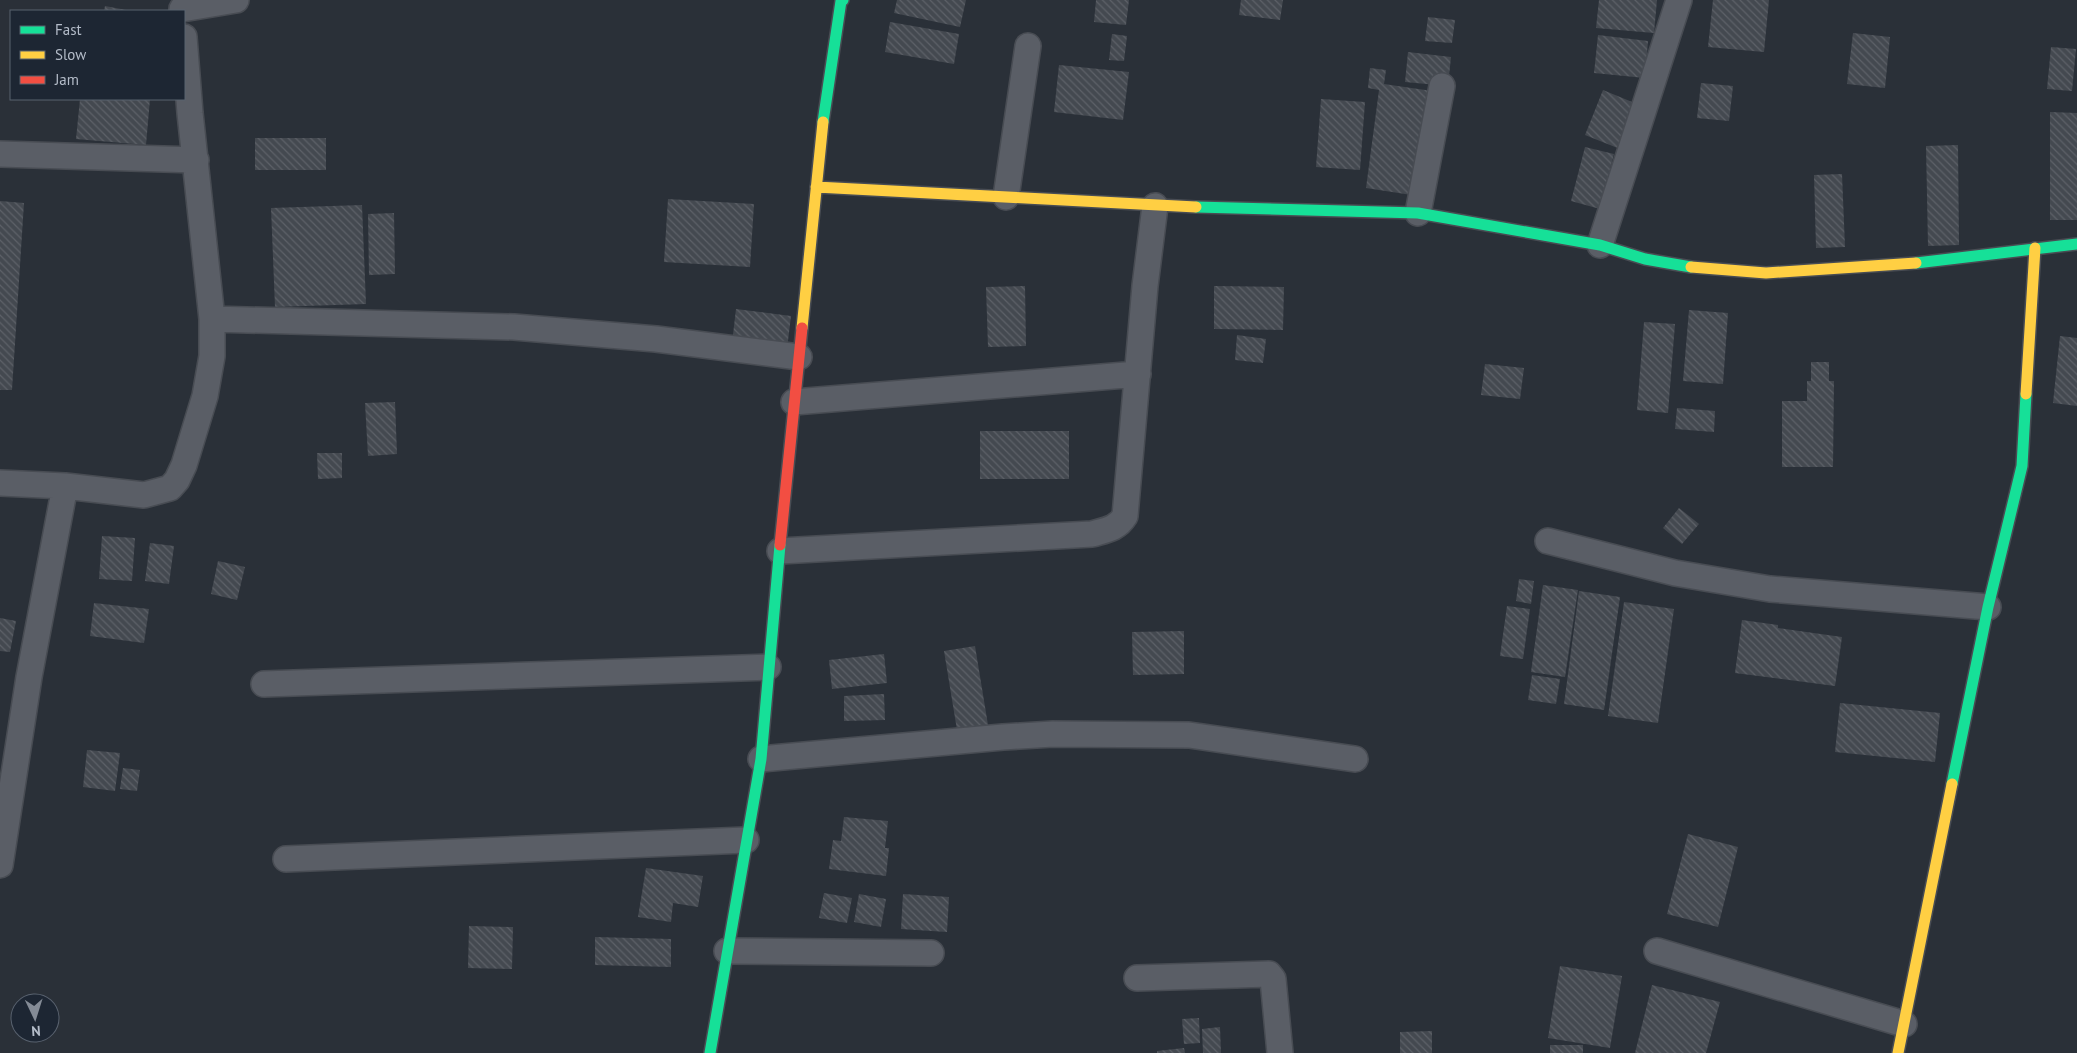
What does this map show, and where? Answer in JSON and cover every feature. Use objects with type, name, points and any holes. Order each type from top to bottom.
[{"type":"street","points":[[181,7],[236,0]]},
{"type":"street","points":[[710,1053],[761,759],[768,667],[816,186],[840,1],[843,0]]},
{"type":"street","points":[[1600,245],[1679,0]]},
{"type":"street","points":[[1006,197],[1028,46]]},
{"type":"street","points":[[0,483],[65,486],[144,495],[170,488],[177,480],[195,434],[205,396],[212,356],[212,320],[185,47]]},
{"type":"street","points":[[1418,213],[1442,86]]},
{"type":"street","points":[[0,154],[196,160]]},
{"type":"street","points":[[816,186],[1155,206],[1418,213],[1600,245],[1645,259],[1699,268],[1766,273],[1893,266],[2077,244]]},
{"type":"street","points":[[780,551],[1092,534],[1121,524],[1125,516],[1155,206]]},
{"type":"street","points":[[1898,1053],[1988,607],[2022,466],[2035,248]]},
{"type":"street","points":[[212,320],[514,327],[656,339],[799,358]]},
{"type":"street","points":[[794,402],[1138,374]]},
{"type":"street","points":[[0,865],[28,677],[65,486]]},
{"type":"street","points":[[1548,541],[1675,573],[1770,590],[1988,607]]},
{"type":"street","points":[[264,684],[768,667]]},
{"type":"street","points":[[761,759],[1053,734],[1189,736],[1355,759]]},
{"type":"street","points":[[286,859],[746,840]]},
{"type":"street","points":[[727,951],[931,953]]},
{"type":"street","points":[[1657,951],[1904,1024]]},
{"type":"street","points":[[1137,978],[1269,974],[1273,979],[1280,1053]]},
{"type":"building","points":[[897,0],[966,0],[960,27],[894,13]]},
{"type":"building","points":[[1096,0],[1129,0],[1126,25],[1094,22]]},
{"type":"building","points":[[1241,0],[1283,0],[1280,20],[1239,15]]},
{"type":"building","points":[[1599,0],[1657,0],[1654,33],[1596,28]]},
{"type":"building","points":[[1713,0],[1769,0],[1764,52],[1708,47]]},
{"type":"building","points":[[105,6],[126,10],[104,10]]},
{"type":"building","points":[[1428,17],[1455,20],[1452,43],[1425,41]]},
{"type":"building","points":[[890,22],[959,34],[954,64],[885,52]]},
{"type":"building","points":[[1853,33],[1890,37],[1885,88],[1847,84]]},
{"type":"building","points":[[1112,34],[1127,36],[1124,61],[1109,60]]},
{"type":"building","points":[[1598,35],[1648,41],[1645,78],[1594,73]]},
{"type":"building","points":[[2051,47],[2076,49],[2072,91],[2047,89]]},
{"type":"building","points":[[1408,52],[1451,57],[1448,86],[1405,82]]},
{"type":"building","points":[[1059,65],[1129,72],[1123,120],[1054,112]]},
{"type":"building","points":[[1370,68],[1386,70],[1384,84],[1432,91],[1418,196],[1366,188],[1379,90],[1368,88]]},
{"type":"building","points":[[1701,83],[1733,86],[1729,121],[1697,118]]},
{"type":"building","points":[[1603,90],[1637,104],[1620,149],[1585,135]]},
{"type":"building","points":[[1321,99],[1365,102],[1360,170],[1316,167]]},
{"type":"building","points":[[80,100],[150,100],[146,145],[76,139]]},
{"type":"building","points":[[2050,112],[2077,113],[2077,220],[2050,220]]},
{"type":"building","points":[[255,138],[326,138],[326,170],[255,170]]},
{"type":"building","points":[[1958,145],[1959,245],[1928,246],[1926,146]]},
{"type":"building","points":[[1585,147],[1614,154],[1600,209],[1571,201]]},
{"type":"building","points":[[1842,174],[1845,247],[1816,248],[1814,175]]},
{"type":"building","points":[[668,199],[754,204],[750,267],[664,262]]},
{"type":"building","points":[[0,201],[24,203],[12,390],[0,390]]},
{"type":"building","points":[[362,205],[366,304],[275,307],[271,208]]},
{"type":"building","points":[[394,213],[395,274],[369,275],[368,214]]},
{"type":"building","points":[[1025,286],[1026,346],[988,347],[986,287]]},
{"type":"building","points":[[1214,286],[1284,287],[1283,330],[1214,329]]},
{"type":"building","points":[[736,309],[791,316],[787,349],[732,343]]},
{"type":"building","points":[[1689,310],[1728,313],[1723,384],[1683,381]]},
{"type":"building","points":[[1644,322],[1675,324],[1668,413],[1637,410]]},
{"type":"building","points":[[1237,335],[1266,339],[1263,363],[1235,360]]},
{"type":"building","points":[[2060,336],[2077,338],[2077,406],[2053,403]]},
{"type":"building","points":[[1811,362],[1829,362],[1829,381],[1834,381],[1833,467],[1782,467],[1782,401],[1807,401],[1807,381],[1811,381]]},
{"type":"building","points":[[1485,364],[1524,368],[1520,399],[1481,395]]},
{"type":"building","points":[[395,402],[397,454],[368,456],[365,403]]},
{"type":"building","points":[[1677,408],[1715,411],[1714,432],[1675,429]]},
{"type":"building","points":[[980,431],[1069,431],[1069,479],[980,479]]},
{"type":"building","points":[[317,453],[342,453],[342,478],[318,479]]},
{"type":"building","points":[[1679,508],[1699,524],[1682,544],[1663,528]]},
{"type":"building","points":[[102,536],[135,538],[132,581],[99,579]]},
{"type":"building","points":[[150,543],[174,546],[169,584],[145,581]]},
{"type":"building","points":[[218,561],[245,567],[237,600],[211,594]]},
{"type":"building","points":[[1519,579],[1534,581],[1531,604],[1516,601]]},
{"type":"building","points":[[1543,585],[1578,590],[1565,677],[1531,672]]},
{"type":"building","points":[[1579,591],[1620,597],[1604,710],[1564,704]]},
{"type":"building","points":[[1624,602],[1674,609],[1658,723],[1608,716]]},
{"type":"building","points":[[94,603],[149,609],[144,643],[90,636]]},
{"type":"building","points":[[1507,606],[1530,609],[1523,659],[1500,656]]},
{"type":"building","points":[[0,618],[16,621],[10,652],[0,651]]},
{"type":"building","points":[[1742,620],[1778,625],[1778,628],[1842,637],[1835,686],[1735,673]]},
{"type":"building","points":[[1184,631],[1184,674],[1133,675],[1132,632]]},
{"type":"building","points":[[975,646],[988,725],[957,730],[944,651]]},
{"type":"building","points":[[884,654],[887,683],[832,689],[829,660]]},
{"type":"building","points":[[1532,675],[1560,679],[1556,704],[1528,700]]},
{"type":"building","points":[[884,694],[885,720],[844,721],[844,696]]},
{"type":"building","points":[[1840,703],[1940,713],[1935,762],[1835,752]]},
{"type":"building","points":[[87,750],[120,753],[115,791],[83,787]]},
{"type":"building","points":[[123,768],[140,770],[137,791],[120,789]]},
{"type":"building","points":[[844,817],[888,821],[885,848],[889,848],[886,876],[829,869],[833,840],[841,841]]},
{"type":"building","points":[[1688,834],[1738,847],[1718,927],[1667,914]]},
{"type":"building","points":[[646,868],[703,876],[698,907],[673,903],[671,922],[638,917]]},
{"type":"building","points":[[824,893],[852,898],[847,923],[819,918]]},
{"type":"building","points":[[859,894],[886,899],[881,927],[854,922]]},
{"type":"building","points":[[903,894],[949,897],[947,932],[901,929]]},
{"type":"building","points":[[469,926],[513,927],[512,969],[468,968]]},
{"type":"building","points":[[595,937],[671,939],[671,967],[595,965]]},
{"type":"building","points":[[1560,966],[1622,976],[1610,1048],[1548,1038]]},
{"type":"building","points":[[1652,985],[1720,1002],[1706,1053],[1635,1053]]},
{"type":"building","points":[[1199,1018],[1200,1043],[1184,1044],[1182,1019]]},
{"type":"building","points":[[1220,1027],[1221,1053],[1203,1053],[1202,1029]]},
{"type":"building","points":[[1432,1031],[1432,1053],[1400,1053],[1400,1032]]},
{"type":"building","points":[[1550,1045],[1583,1045],[1583,1053],[1550,1053]]},
{"type":"building","points":[[1184,1048],[1185,1053],[1157,1053],[1157,1051]]},
{"type":"traffic: fast","points":[[823,122],[841,1],[843,0]]},
{"type":"traffic: fast","points":[[1196,207],[1418,213],[1600,245],[1645,259],[1691,267]]},
{"type":"traffic: fast","points":[[1916,263],[2077,244]]},
{"type":"traffic: fast","points":[[1952,784],[1988,607],[2022,466],[2026,394]]},
{"type":"traffic: fast","points":[[710,1053],[761,759],[780,545]]},
{"type":"traffic: slow","points":[[802,328],[823,122]]},
{"type":"traffic: slow","points":[[816,187],[1196,207]]},
{"type":"traffic: slow","points":[[2026,394],[2035,248]]},
{"type":"traffic: slow","points":[[1691,267],[1766,273],[1916,263]]},
{"type":"traffic: slow","points":[[1898,1053],[1952,784]]},
{"type":"traffic: jam","points":[[780,545],[802,328]]}]
